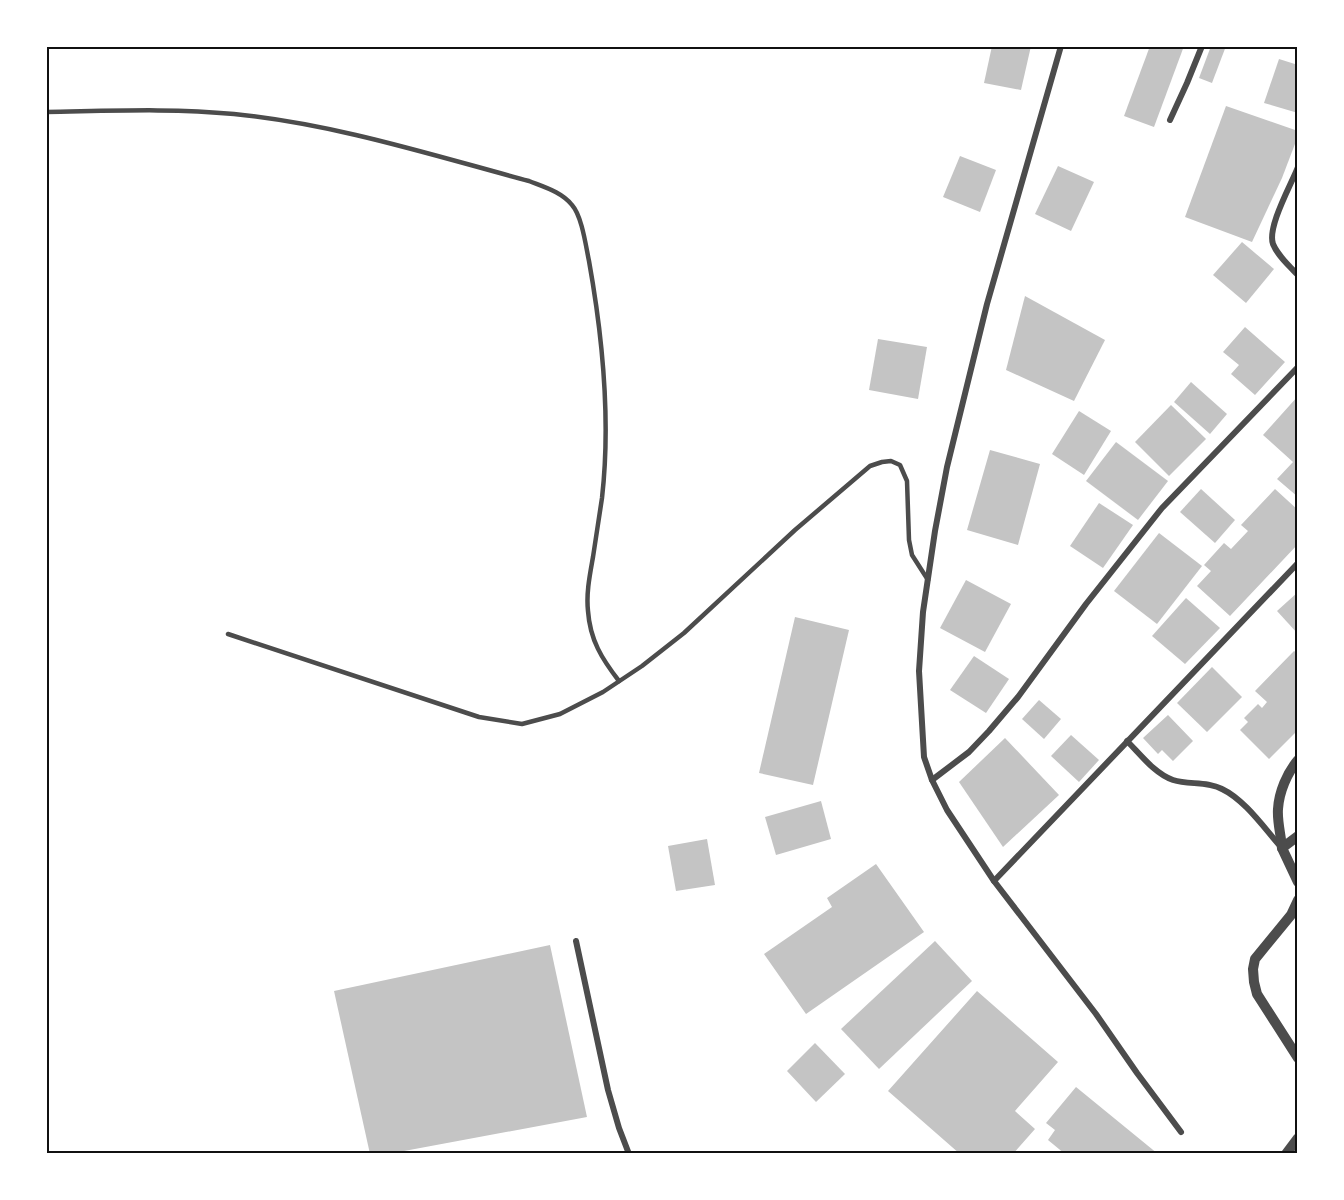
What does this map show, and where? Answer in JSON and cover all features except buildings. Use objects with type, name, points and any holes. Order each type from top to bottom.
[{"type":"street","points":[[1061,46],[987,304],[947,467],[923,612],[919,670],[924,757],[932,780],[947,810],[994,881],[1096,1014],[1181,1132]]},
{"type":"street","points":[[1170,120],[1202,46]]},
{"type":"street","points":[[1298,167],[1276,220],[1272,243],[1282,258],[1298,274]]},
{"type":"street","points":[[932,780],[969,752],[989,731],[1018,697],[1086,604],[1162,508],[1298,367]]},
{"type":"street","points":[[994,881],[1298,563]]},
{"type":"street","points":[[1127,741],[1159,773],[1172,780],[1209,784],[1223,789],[1240,802],[1282,848],[1298,882]]},
{"type":"street","points":[[1282,848],[1278,810],[1282,789],[1293,765],[1298,760]]},
{"type":"street","points":[[1282,848],[1298,836]]},
{"type":"street","points":[[1298,900],[1294,915],[1255,959],[1252,969],[1257,994],[1298,1058]]},
{"type":"street","points":[[576,941],[608,1090],[629,1154]]},
{"type":"street","points":[[1286,1154],[1298,1138]]},
{"type":"lane","points":[[46,112],[160,110],[235,114],[333,129],[529,181],[557,192],[573,205],[583,231],[598,312],[606,406],[604,475],[589,579],[588,612],[601,657],[619,681]]},
{"type":"lane","points":[[228,634],[479,717],[522,724],[560,714],[603,692],[642,666],[684,633],[795,530],[854,479],[870,466],[891,461],[900,465],[907,481],[909,540],[912,555],[928,580]]}]
